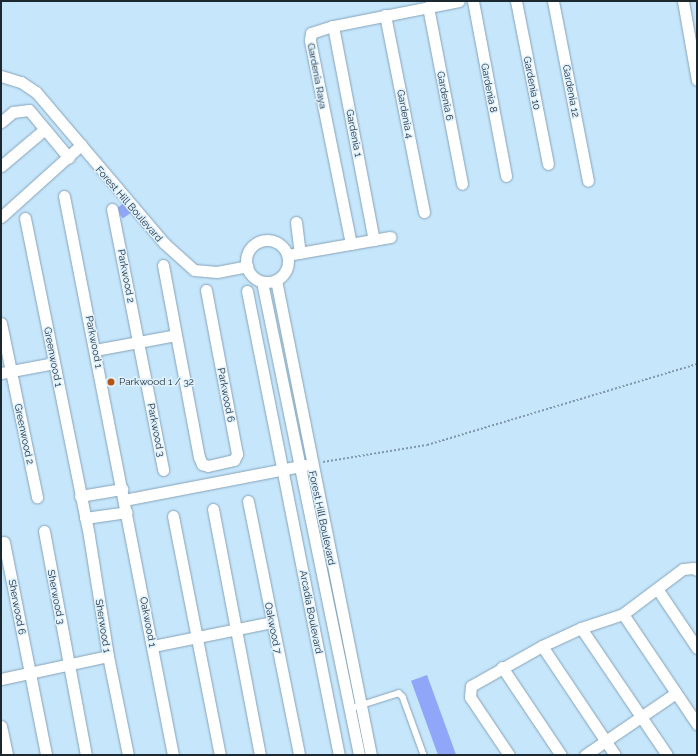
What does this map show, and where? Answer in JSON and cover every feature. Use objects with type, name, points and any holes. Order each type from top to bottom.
[{"type":"street","name":"Gardenia Raya","points":[[351,244],[310,40],[315,30],[460,1]]},
{"type":"street","name":"Gardenia 8","points":[[473,1],[506,176]]},
{"type":"street","name":"Gardenia 10","points":[[516,1],[548,164]]},
{"type":"street","name":"Gardenia 12","points":[[554,1],[588,181]]},
{"type":"street","points":[[683,1],[694,49],[697,80]]},
{"type":"street","name":"Gardenia 6","points":[[428,7],[462,184]]},
{"type":"street","name":"Gardenia 4","points":[[385,15],[424,212]]},
{"type":"street","name":"Gardenia 1","points":[[333,26],[374,240]]},
{"type":"street","name":"Forest Hill Boulevard","points":[[1,76],[21,82],[36,92],[164,243],[194,270],[217,272],[247,266]]},
{"type":"street","points":[[1,122],[13,112],[24,109],[29,110],[69,158]]},
{"type":"street","points":[[1,166],[45,129]]},
{"type":"street","points":[[1,217],[81,146]]},
{"type":"street","name":"Parkwood 1","points":[[64,196],[122,489]]},
{"type":"street","name":"Parkwood 2","points":[[112,209],[139,343]]},
{"type":"street","name":"Greenwood 1","points":[[24,218],[80,496]]},
{"type":"street","points":[[296,222],[300,253]]},
{"type":"street","points":[[288,255],[390,237]]},
{"type":"street","points":[[265,240],[279,243],[288,255],[286,270],[276,280],[262,282],[250,273],[247,266],[248,252],[252,246],[265,240]]},
{"type":"street","points":[[95,350],[176,335],[163,265]]},
{"type":"street","name":"Forest Hill Boulevard","points":[[276,280],[311,464],[371,755]]},
{"type":"street","name":"Forest Hill Boulevard","points":[[262,282],[359,755]]},
{"type":"street","name":"Parkwood 6","points":[[176,335],[202,464],[208,466],[234,460],[237,454],[206,290]]},
{"type":"street","name":"Arcadia Boulevard","points":[[247,291],[339,755]]},
{"type":"street","name":"Greenwood 2","points":[[1,323],[6,372],[37,496]]},
{"type":"street","name":"Parkwood 3","points":[[139,343],[164,470]]},
{"type":"street","points":[[6,372],[54,363]]},
{"type":"street","points":[[124,500],[282,468],[311,464]]},
{"type":"street","points":[[80,496],[122,489]]},
{"type":"street","name":"Oakwood 1","points":[[122,489],[173,755]]},
{"type":"street","name":"Sherwood 1","points":[[80,496],[108,656],[128,755]]},
{"type":"street","name":"Oakwood 7","points":[[248,501],[299,754]]},
{"type":"street","points":[[213,509],[234,629],[260,755]]},
{"type":"street","points":[[85,518],[126,512]]},
{"type":"street","points":[[173,516],[195,637],[220,755]]},
{"type":"street","name":"Sherwood 3","points":[[44,531],[86,755]]},
{"type":"street","name":"Sherwood 6","points":[[4,542],[46,755]]},
{"type":"street","points":[[509,755],[470,697],[469,691],[471,686],[502,667],[542,646],[581,628],[623,614],[658,590],[684,569],[693,568],[697,570]]},
{"type":"street","points":[[658,590],[697,648]]},
{"type":"street","points":[[623,614],[697,724]]},
{"type":"street","points":[[153,646],[272,622]]},
{"type":"street","points":[[581,628],[667,755]]},
{"type":"street","points":[[542,646],[615,755]]},
{"type":"street","points":[[1,679],[108,656]]},
{"type":"street","points":[[502,667],[561,755]]},
{"type":"street","points":[[585,755],[640,716],[676,693]]},
{"type":"street","points":[[1,726],[6,755]]},
{"type":"lane","points":[[349,709],[399,693],[403,697],[424,755]]},
{"type":"path","points":[[311,464],[427,445],[697,364]]},
{"type":"building","points":[[124,203],[131,213],[123,219],[116,209]]},
{"type":"building","points":[[427,675],[456,755],[438,755],[411,681]]},
{"type":"place","name":"Parkwood 1 / 32","points":[[111,382]]}]
